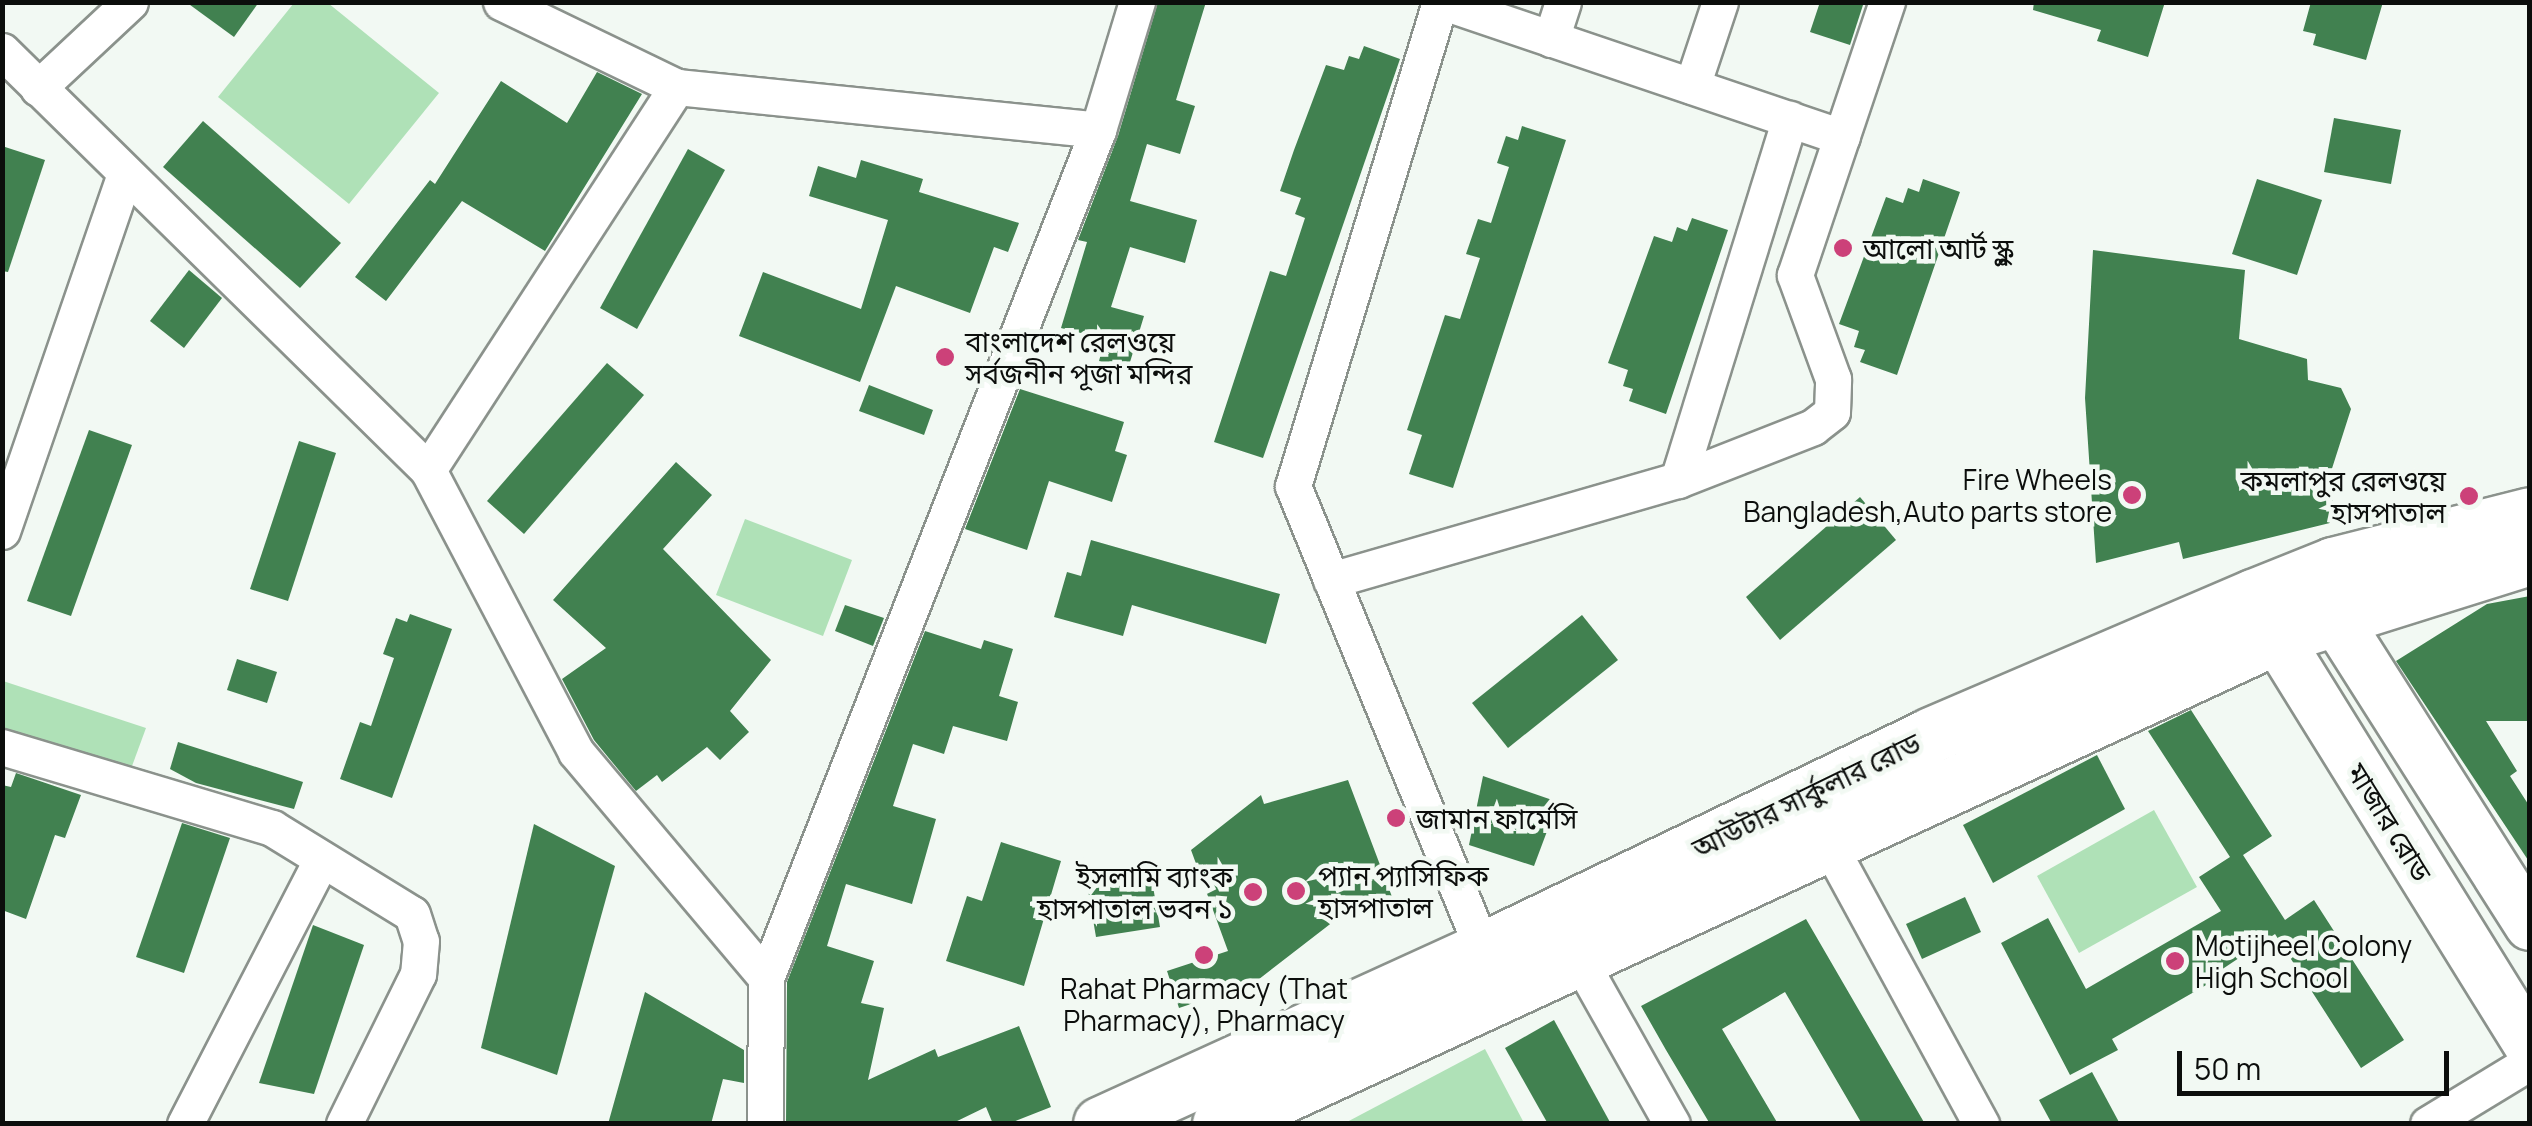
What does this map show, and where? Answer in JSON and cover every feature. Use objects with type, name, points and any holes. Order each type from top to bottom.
[{"type":"main road","name":"আউটার সার্কুলার রোড","points":[[1101,1124],[1483,950],[1931,735],[2264,617],[2530,516]]},
{"type":"main road","name":"আউটার সার্কুলার রোড","points":[[2320,594],[2530,557]]},
{"type":"main road","points":[[2320,594],[2530,925]]},
{"type":"main road","name":"আউটার সার্কুলার রোড","points":[[1220,1124],[1829,845],[2264,617]]},
{"type":"main road","name":"মাজার রোড","points":[[2264,617],[2530,1046]]},
{"type":"street","points":[[38,88],[130,2]]},
{"type":"street","points":[[501,2],[677,87],[1098,130]]},
{"type":"street","points":[[765,1124],[766,978],[1098,130],[1137,2]]},
{"type":"street","points":[[1483,950],[1293,486],[1299,453],[1441,2],[1842,137]]},
{"type":"street","points":[[1552,39],[1563,2]]},
{"type":"street","points":[[1692,86],[1720,2]]},
{"type":"street","points":[[1331,580],[1678,480],[1813,427],[1832,412],[1833,379],[1795,276],[1887,2]]},
{"type":"street","points":[[2,51],[124,177],[284,323],[428,470],[576,752],[766,978]]},
{"type":"street","points":[[428,470],[677,87]]},
{"type":"street","points":[[1678,480],[1790,119]]},
{"type":"street","points":[[2,531],[124,177]]},
{"type":"street","points":[[2,747],[272,828],[412,914],[421,941],[418,974],[344,1124]]},
{"type":"street","points":[[1829,845],[1980,1124]]},
{"type":"street","points":[[185,1124],[321,861]]},
{"type":"street","points":[[1579,959],[1672,1124]]},
{"type":"street","points":[[2428,1124],[2530,1062]]},
{"type":"green space","points":[[294,3],[328,3],[439,93],[349,204],[218,97]]},
{"type":"green space","points":[[745,519],[852,560],[823,636],[716,595]]},
{"type":"green space","points":[[3,681],[146,728],[128,777],[3,733]]},
{"type":"green space","points":[[2154,810],[2197,887],[2079,953],[2037,876]]},
{"type":"green space","points":[[1485,1049],[1524,1123],[1345,1123]]},
{"type":"building","points":[[186,2],[259,2],[234,37]]},
{"type":"building","points":[[1158,2],[1206,2],[1176,100],[1195,106],[1180,154],[1147,144],[1130,201],[1197,220],[1185,263],[1130,247],[1111,307],[1144,316],[1127,372],[1099,361],[1105,339],[1061,328],[1087,242],[1078,240],[1118,136]]},
{"type":"building","points":[[1820,2],[1864,2],[1850,45],[1810,32]]},
{"type":"building","points":[[2034,2],[2165,2],[2148,57],[2097,41],[2101,30],[2033,10]]},
{"type":"building","points":[[2311,2],[2383,2],[2366,60],[2313,45],[2316,34],[2303,31]]},
{"type":"building","points":[[1364,46],[1400,59],[1263,458],[1214,442],[1270,271],[1286,276],[1305,218],[1295,214],[1301,198],[1280,191],[1326,65],[1344,70],[1349,56],[1359,59]]},
{"type":"building","points":[[597,72],[642,94],[545,251],[462,201],[386,301],[355,277],[430,180],[435,184],[501,81],[567,123]]},
{"type":"building","points":[[2334,118],[2401,130],[2391,184],[2324,172]]},
{"type":"building","points":[[203,121],[341,243],[300,288],[163,167]]},
{"type":"building","points":[[1522,126],[1566,140],[1453,488],[1409,474],[1422,435],[1407,430],[1445,315],[1460,319],[1480,258],[1466,254],[1478,219],[1491,223],[1509,167],[1497,163],[1506,136],[1518,140]]},
{"type":"building","points":[[2,146],[45,160],[8,272],[2,271]]},
{"type":"building","points":[[688,149],[725,170],[637,329],[600,308]]},
{"type":"building","points":[[861,160],[923,179],[919,192],[1019,223],[1008,252],[994,247],[970,313],[896,286],[860,382],[739,336],[763,272],[861,309],[888,220],[809,196],[818,166],[856,178]]},
{"type":"building","points":[[1923,179],[1960,192],[1897,375],[1860,362],[1865,350],[1854,347],[1859,331],[1839,324],[1886,197],[1903,203],[1908,188],[1919,192]]},
{"type":"building","points":[[2257,179],[2322,200],[2297,275],[2232,254]]},
{"type":"building","points":[[1692,218],[1728,230],[1666,414],[1629,401],[1633,389],[1623,386],[1628,370],[1608,363],[1654,236],[1672,242],[1677,227],[1687,231]]},
{"type":"building","points":[[2093,250],[2245,270],[2239,339],[2307,359],[2308,380],[2341,388],[2351,409],[2328,481],[2338,521],[2183,559],[2179,542],[2096,563],[2085,398]]},
{"type":"building","points":[[189,270],[222,298],[184,348],[150,321]]},
{"type":"building","points":[[607,363],[644,395],[524,534],[487,501]]},
{"type":"building","points":[[869,385],[933,410],[924,435],[859,411]]},
{"type":"building","points":[[1020,389],[1124,422],[1115,451],[1127,455],[1112,502],[1049,481],[1027,550],[965,529]]},
{"type":"building","points":[[89,430],[132,445],[71,616],[27,601]]},
{"type":"building","points":[[299,441],[336,453],[288,601],[250,589]]},
{"type":"building","points":[[676,462],[712,495],[663,549],[771,660],[730,711],[749,732],[720,760],[707,747],[662,782],[657,775],[636,791],[594,740],[562,679],[606,648],[553,600]]},
{"type":"building","points":[[1860,497],[1896,540],[1780,640],[1746,597]]},
{"type":"building","points":[[1091,540],[1280,594],[1266,644],[1132,605],[1123,636],[1054,617],[1067,572],[1081,576]]},
{"type":"building","points":[[2530,596],[2530,721],[2486,721],[2517,771],[2510,776],[2530,807],[2530,863],[2396,661],[2487,604]]},
{"type":"building","points":[[845,605],[884,618],[873,646],[835,631]]},
{"type":"building","points":[[410,614],[452,629],[392,798],[340,779],[360,722],[371,726],[394,658],[383,654],[396,618],[407,622]]},
{"type":"building","points":[[1582,615],[1618,660],[1508,748],[1472,703]]},
{"type":"building","points":[[925,631],[981,649],[984,640],[1013,649],[999,696],[1018,702],[1007,741],[953,726],[944,754],[913,744],[893,806],[936,819],[912,904],[846,884],[827,946],[874,961],[861,1003],[884,1008],[868,1080],[935,1049],[938,1057],[1019,1026],[1051,1107],[1008,1124],[993,1124],[986,1107],[951,1124],[786,1124],[787,982]]},
{"type":"building","points":[[237,659],[277,672],[267,703],[227,690]]},
{"type":"building","points":[[2191,710],[2272,836],[2243,855],[2285,920],[2314,900],[2404,1040],[2361,1068],[2275,934],[2212,976],[2215,980],[2112,1039],[2118,1050],[2070,1075],[2001,943],[2048,918],[2086,989],[2221,911],[2199,877],[2230,857],[2148,731]]},
{"type":"building","points":[[178,742],[303,782],[294,809],[196,783],[170,769]]},
{"type":"building","points":[[2097,755],[2125,809],[1993,883],[1963,825]]},
{"type":"building","points":[[16,773],[81,795],[65,838],[55,835],[26,919],[2,910],[2,785],[11,787]]},
{"type":"building","points":[[1483,776],[1558,802],[1534,866],[1469,845]]},
{"type":"building","points":[[1348,780],[1397,910],[1338,918],[1254,983],[1179,1008],[1167,971],[1228,951],[1191,850],[1261,795],[1264,804]]},
{"type":"building","points":[[182,823],[230,838],[184,973],[136,957]]},
{"type":"building","points":[[534,824],[615,866],[557,1075],[481,1048]]},
{"type":"building","points":[[1001,842],[1061,861],[1024,986],[946,961],[967,896],[982,901]]},
{"type":"building","points":[[1151,875],[1160,927],[1096,937],[1088,890]]},
{"type":"building","points":[[1965,897],[1981,932],[1922,959],[1906,924]]},
{"type":"building","points":[[1806,919],[1925,1124],[1862,1124],[1785,992],[1722,1029],[1778,1124],[1710,1124],[1666,1050],[1641,1006]]},
{"type":"building","points":[[313,925],[364,945],[314,1094],[259,1083]]},
{"type":"building","points":[[645,992],[744,1050],[744,1083],[723,1079],[711,1124],[608,1124]]},
{"type":"building","points":[[1554,1020],[1611,1124],[1548,1124],[1505,1048]]},
{"type":"building","points":[[2092,1072],[2120,1124],[2052,1124],[2039,1100]]},
{"type":"place","name":"আলো আর্ট স্কুল","points":[[1843,248]]},
{"type":"place","name":"বাংলাদেশ রেলওয়ে সর্বজনীন পূজা মন্দির","points":[[945,357]]},
{"type":"place","name":"Fire Wheels Bangladesh,Auto parts store","points":[[2132,495]]},
{"type":"place","name":"কমলাপুর রেলওয়ে হাসপাতাল","points":[[2469,496]]},
{"type":"place","name":"জামান ফার্মেসি","points":[[1396,818]]},
{"type":"place","name":"প্যান প্যাসিফিক হাসপাতাল","points":[[1296,891]]},
{"type":"place","name":"ইসলামি ব্যাংক হাসপাতাল ভবন ১","points":[[1253,892]]},
{"type":"place","name":"Rahat Pharmacy (That Pharmacy), Pharmacy","points":[[1204,955]]},
{"type":"place","name":"Motijheel Colony High School","points":[[2175,961]]}]
